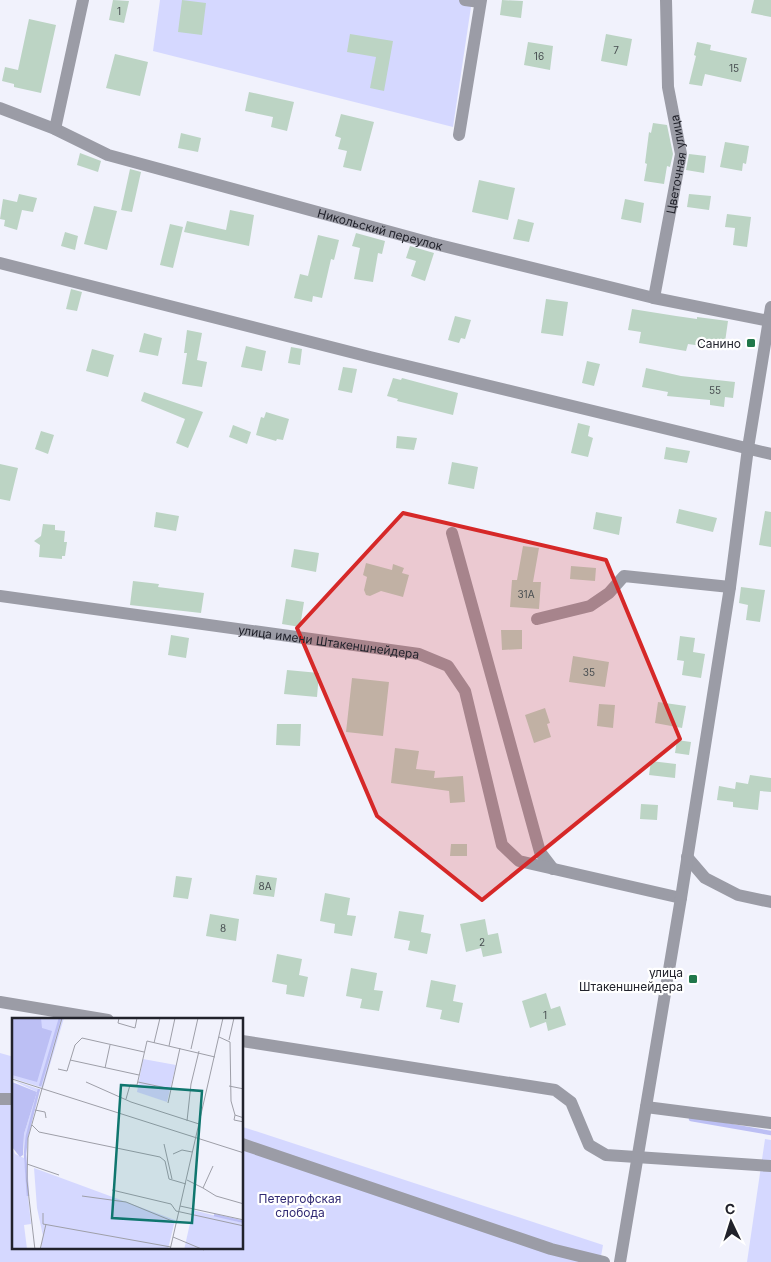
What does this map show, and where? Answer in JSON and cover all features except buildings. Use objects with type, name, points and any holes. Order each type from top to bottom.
[{"type":"street","points":[[55,129],[83,0]]},
{"type":"street","points":[[458,135],[480,1],[465,0]]},
{"type":"street","name":"Цветочная улица","points":[[654,298],[681,154],[668,86],[666,0]]},
{"type":"street","name":"Никольский переулок","points":[[0,108],[55,129],[108,155],[431,243],[654,298],[769,321]]},
{"type":"street","points":[[0,263],[370,357],[771,454]]},
{"type":"street","points":[[620,1262],[681,898],[730,587],[748,448],[771,307]]},
{"type":"street","points":[[452,533],[540,852],[553,869],[681,898]]},
{"type":"street","points":[[537,619],[590,606],[610,592],[624,576],[730,587]]},
{"type":"street","name":"улица имени Штакеншнейдера","points":[[0,596],[419,654],[448,666],[465,690],[502,845],[519,861],[553,869]]},
{"type":"street","points":[[687,857],[705,878],[738,895],[771,902]]},
{"type":"street","points":[[0,1002],[96,1018]]},
{"type":"street","points":[[244,1041],[555,1090],[571,1102],[590,1145],[606,1155],[771,1166]]},
{"type":"street","points":[[646,1107],[771,1123]]},
{"type":"street","points":[[244,1145],[551,1249],[604,1262]]},
{"type":"highlighted area","points":[[403,513],[606,560],[680,739],[482,900],[377,816],[297,628]]},
{"type":"green space","points":[[160,0],[472,0],[453,127],[153,51]]},
{"type":"green space","name":"Петергофская слобода","points":[[0,1053],[12,1056],[12,1250],[244,1250],[244,1127],[603,1245],[600,1262],[0,1262]]},
{"type":"green space","points":[[765,1139],[771,1140],[771,1262],[747,1262]]},
{"type":"waterway","points":[[691,1119],[771,1133]]},
{"type":"place","name":"Санино","points":[[751,343]]},
{"type":"place","name":"улица Штакеншнейдера","points":[[693,979]]}]
